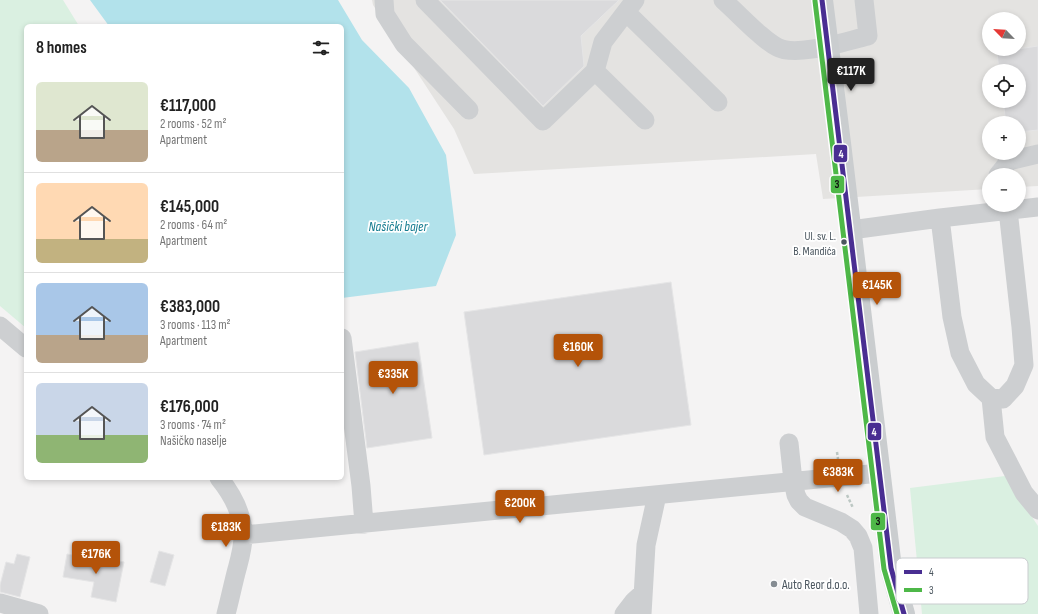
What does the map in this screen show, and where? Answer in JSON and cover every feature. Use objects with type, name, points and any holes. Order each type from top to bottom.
[{"type":"main road","points":[[822,0],[892,568],[896,583]]},
{"type":"main road","points":[[888,614],[888,591],[892,568]]},
{"type":"main road","points":[[901,604],[904,614]]},
{"type":"street","points":[[384,0],[385,14],[404,44],[469,110]]},
{"type":"street","points":[[425,0],[543,121],[595,71],[603,42],[631,6],[718,102]]},
{"type":"street","points":[[723,0],[762,36],[778,48],[799,51],[828,46],[868,36],[864,0]]},
{"type":"street","points":[[595,71],[645,120]]},
{"type":"street","points":[[1004,168],[1009,161],[1038,154]]},
{"type":"street","points":[[1026,207],[1038,207]]},
{"type":"street","points":[[851,230],[982,211]]},
{"type":"street","points":[[940,218],[952,317],[960,353],[976,384],[991,398],[1003,399],[1031,366],[1022,327],[1009,212]]},
{"type":"street","points":[[1,330],[24,347]]},
{"type":"street","points":[[344,354],[361,486],[364,524]]},
{"type":"street","points":[[991,398],[995,437],[1024,493],[1038,510]]},
{"type":"street","points":[[789,443],[793,482],[799,501],[805,507],[841,522],[852,529],[858,536],[863,548],[869,614]]},
{"type":"street","points":[[243,535],[880,473]]},
{"type":"street","points":[[221,480],[228,488],[234,501],[243,535],[242,548],[226,614]]},
{"type":"street","points":[[642,614],[642,593],[646,545],[657,495]]},
{"type":"street","points":[[624,614],[634,600],[642,593]]},
{"type":"street","points":[[0,603],[39,614]]},
{"type":"shaded area","points":[[372,0],[1038,0],[1038,186],[1026,187],[1026,168],[982,168],[982,189],[823,199],[816,154],[474,174],[454,129],[373,5]]},
{"type":"green space","points":[[0,0],[63,0],[78,24],[24,24],[24,326],[0,306]]},
{"type":"green space","points":[[1005,476],[1038,526],[1038,614],[922,614],[921,604],[1028,604],[1028,558],[917,558],[910,488]]},
{"type":"water","name":"Našički bajer","points":[[90,0],[338,0],[362,40],[409,88],[446,155],[456,235],[436,286],[344,298],[344,24],[108,24]]},
{"type":"building","points":[[440,0],[619,0],[581,36],[584,66],[543,106]]},
{"type":"building","points":[[1038,46],[1038,130],[1026,131],[1026,116],[1005,116],[1004,108],[1026,108],[1026,64],[998,64],[997,56],[1026,56],[1026,48]]},
{"type":"building","points":[[671,282],[691,425],[484,455],[464,312]]},
{"type":"building","points":[[418,342],[432,438],[367,448],[355,352]]},
{"type":"building","points":[[159,551],[174,555],[165,586],[150,582]]},
{"type":"building","points":[[17,554],[30,557],[20,597],[0,592],[0,585],[6,562],[14,564]]},
{"type":"building","points":[[67,554],[98,560],[99,557],[124,562],[116,602],[91,597],[94,582],[63,577]]},
{"type":"transit line","name":"4","points":[[822,0],[891,568],[896,586]]},
{"type":"transit line","name":"3","points":[[815,1],[884,569],[897,614]]},
{"type":"transit line","name":"4","points":[[901,604],[904,614]]},
{"type":"place","name":"Ul. sv. L. B. Mandića","points":[[844,242]]},
{"type":"place","name":"Auto Reor d.o.o.","points":[[774,584]]}]
